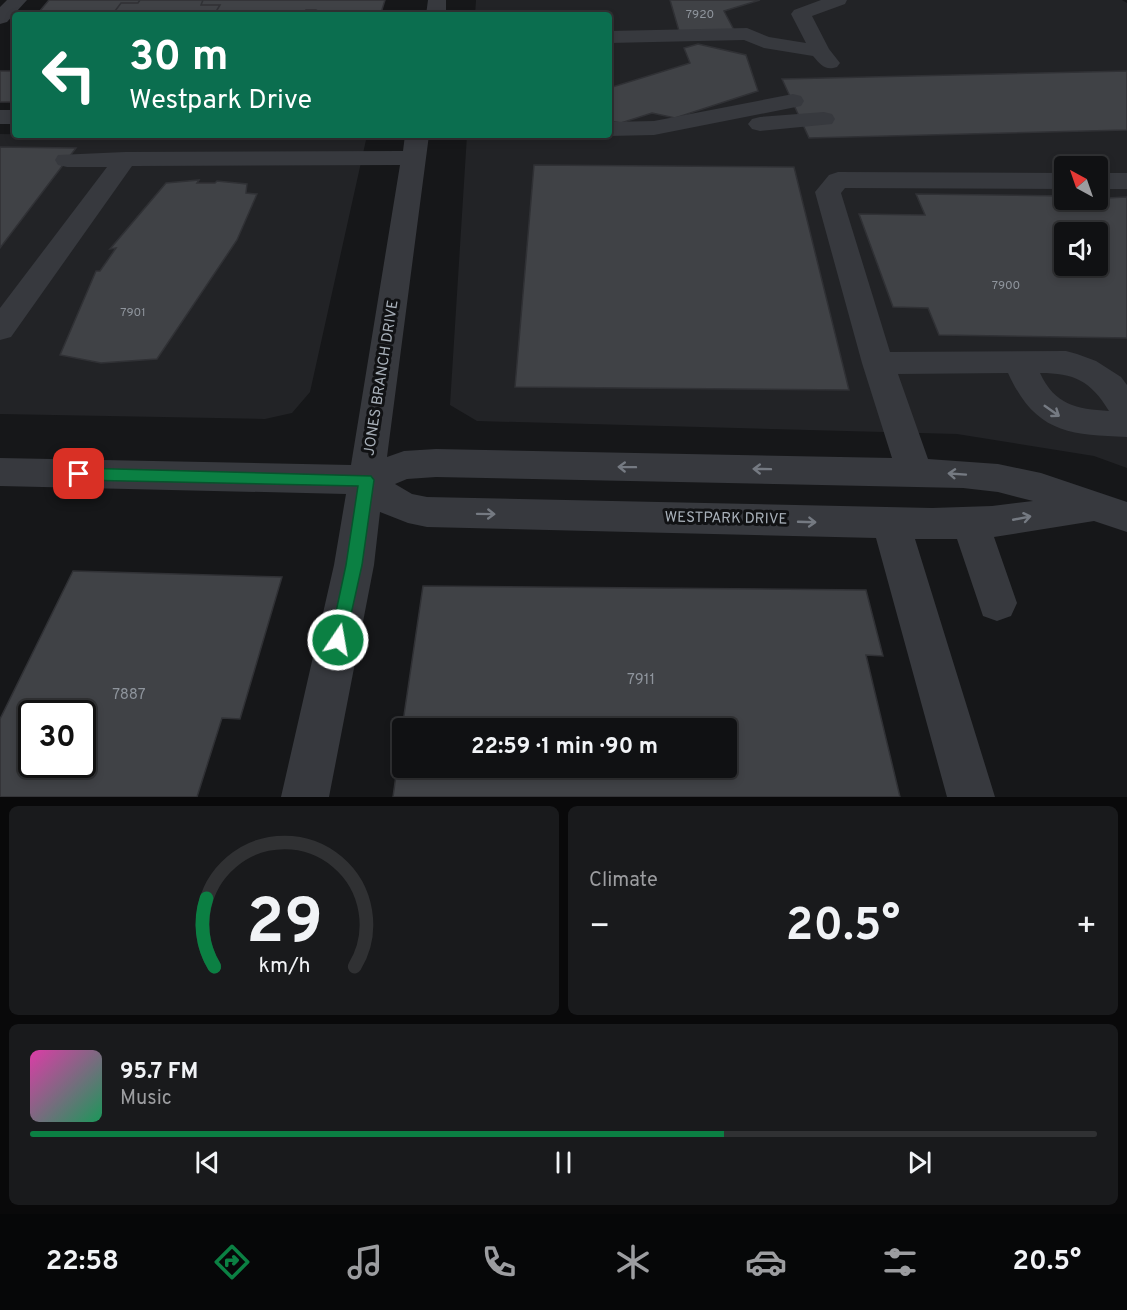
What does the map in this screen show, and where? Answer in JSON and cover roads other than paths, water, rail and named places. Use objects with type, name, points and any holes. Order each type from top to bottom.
[{"type":"street","points":[[0,18],[18,0]]},
{"type":"street","points":[[612,47],[613,50],[638,57],[659,50],[667,36],[747,34],[764,42],[825,57],[816,5],[760,23],[747,34]]},
{"type":"street","points":[[654,128],[793,101]]},
{"type":"street","points":[[612,129],[722,127],[824,119]]},
{"type":"street","points":[[67,160],[416,146]]},
{"type":"street","name":"JONES BRANCH DRIVE","points":[[305,797],[354,565],[416,146]]},
{"type":"street","points":[[0,330],[125,159]]},
{"type":"street","points":[[914,471],[878,363],[828,192],[838,180],[1054,181]]},
{"type":"street","points":[[1108,181],[1127,181]]},
{"type":"street","points":[[878,363],[1066,362],[1085,369],[1110,386],[1127,413]]},
{"type":"street","points":[[1019,364],[1029,386],[1046,408],[1064,418],[1127,424]]},
{"type":"street","name":"WESTPARK DRIVE","points":[[0,472],[366,480],[404,465],[436,463],[914,471],[1007,479],[1111,512]]},
{"type":"street","name":"WESTPARK DRIVE","points":[[366,480],[394,504],[428,512],[891,524],[971,524],[1006,521],[1070,508],[1111,512]]},
{"type":"street","points":[[891,524],[971,797]]},
{"type":"street","points":[[971,524],[997,603]]}]
